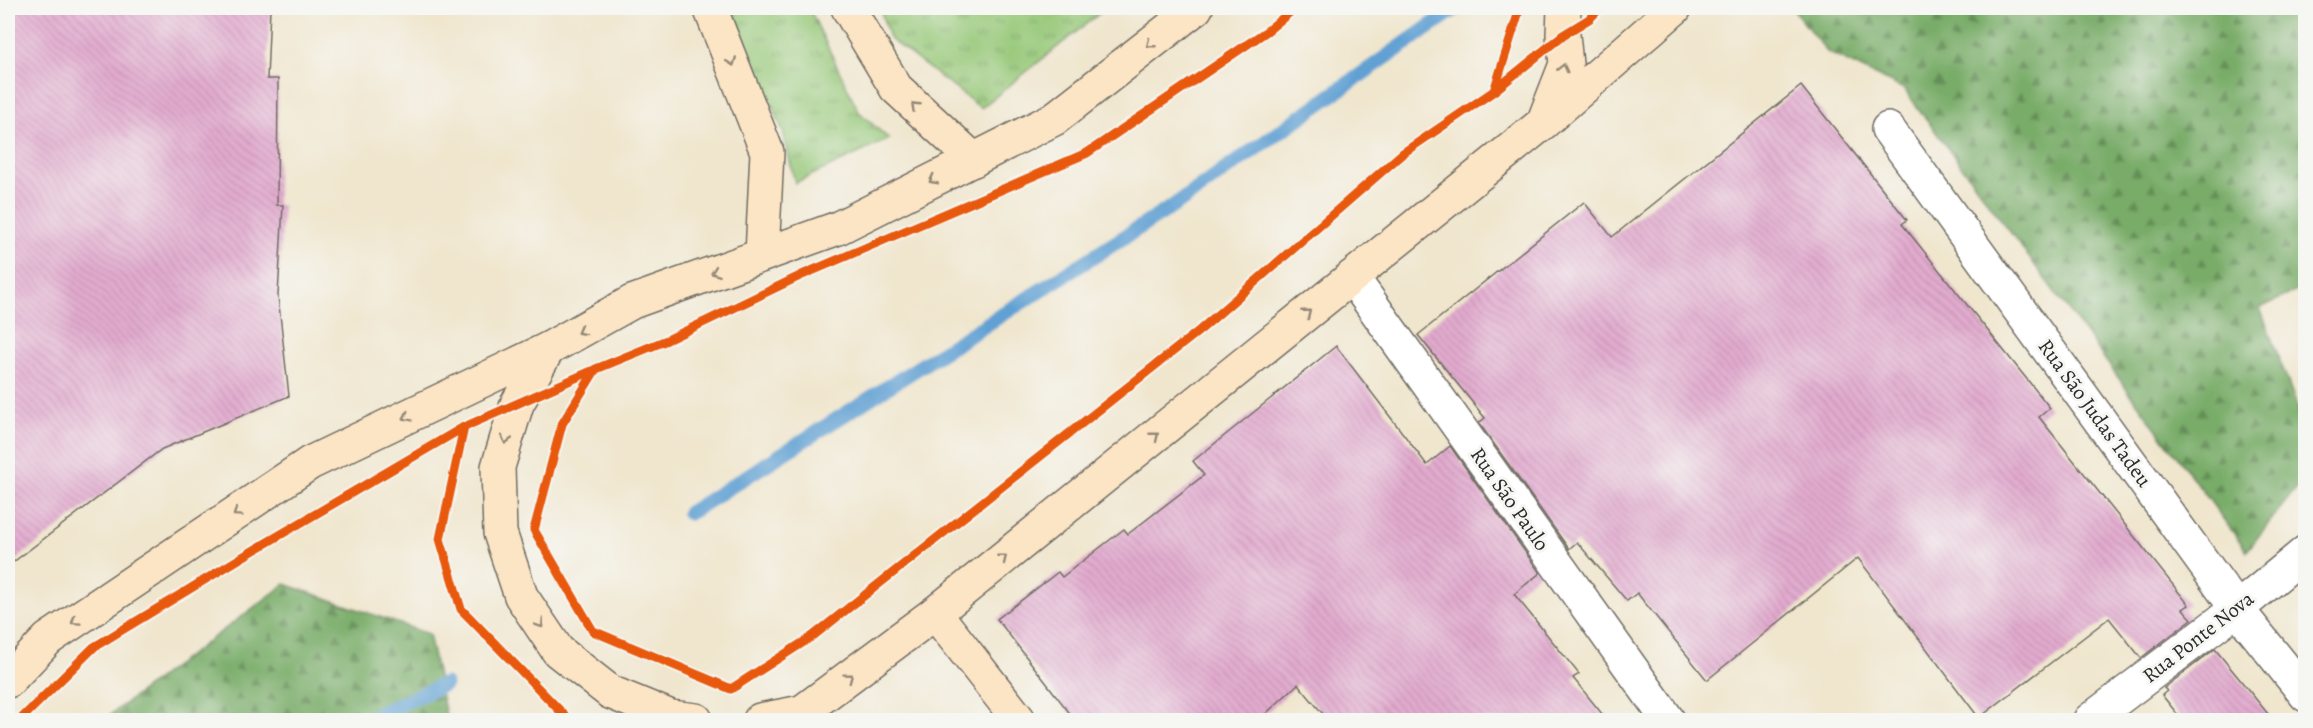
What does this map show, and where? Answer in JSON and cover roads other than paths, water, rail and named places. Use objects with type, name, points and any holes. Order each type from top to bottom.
[{"type":"main road","points":[[710,8],[767,152],[762,255]]},
{"type":"main road","points":[[848,8],[896,88],[974,160]]},
{"type":"main road","points":[[8,681],[48,639],[310,464],[548,349],[632,302],[838,228],[1054,119],[1196,8]]},
{"type":"main road","points":[[1543,123],[1566,64],[1563,35],[1564,8]]},
{"type":"main road","points":[[760,720],[798,716],[935,613],[1543,123],[1675,8]]},
{"type":"main road","points":[[548,349],[517,404],[498,467],[500,533],[521,596],[558,651],[610,692],[671,717],[696,720]]},
{"type":"main road","points":[[935,613],[1019,720]]},
{"type":"street","name":"Rua São Judas Tadeu","points":[[1888,129],[2237,609],[2306,695]]},
{"type":"street","name":"Rua São Paulo","points":[[1352,277],[1668,720]]},
{"type":"street","name":"Rua Ponte Nova","points":[[2090,720],[2237,609],[2306,552]]},
{"type":"waterway","points":[[689,513],[1175,205],[1456,8]]},
{"type":"waterway","points":[[365,720],[445,684]]}]
